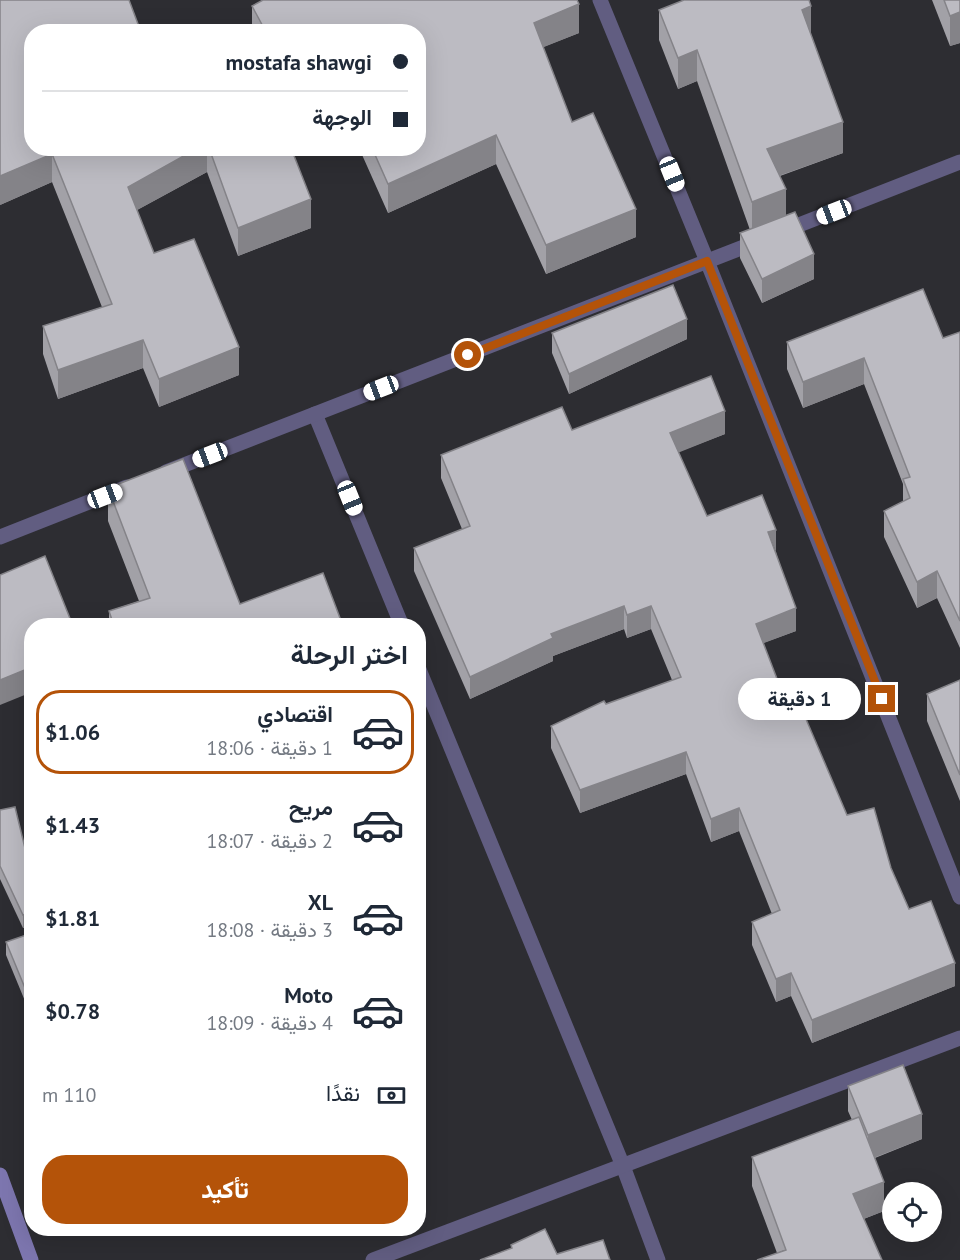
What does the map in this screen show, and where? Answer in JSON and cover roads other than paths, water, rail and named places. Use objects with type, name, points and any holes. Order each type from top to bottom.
[{"type":"main road","points":[[0,1175],[31,1260]]},
{"type":"street","points":[[600,0],[707,261],[960,897]]},
{"type":"street","points":[[0,537],[960,162]]},
{"type":"street","points":[[315,414],[399,618]]},
{"type":"street","points":[[426,686],[623,1166],[658,1260]]},
{"type":"street","points":[[373,1260],[960,1038]]}]
